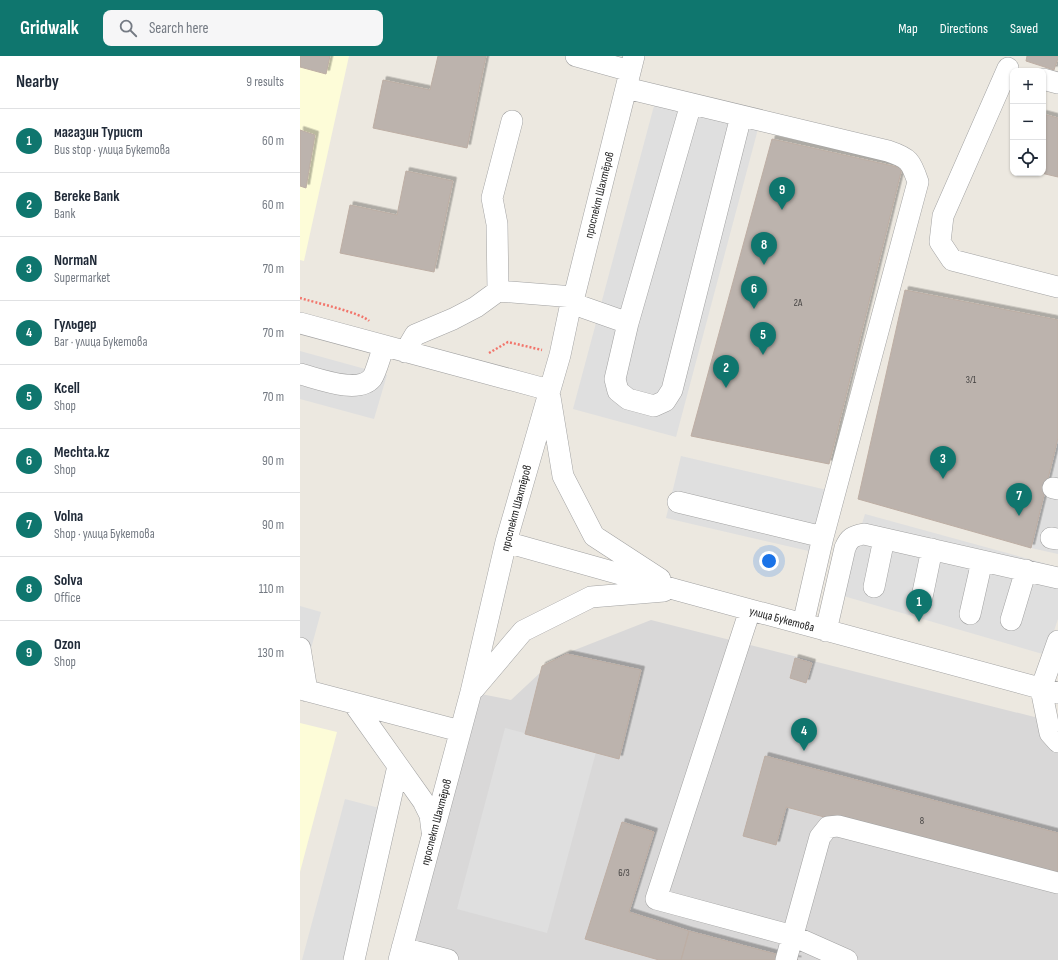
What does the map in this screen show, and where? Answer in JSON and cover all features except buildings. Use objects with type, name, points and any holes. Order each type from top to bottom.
[{"type":"street","points":[[576,56],[630,72],[691,104],[888,151],[903,156],[913,166],[918,182],[823,537],[803,624]]},
{"type":"street","points":[[1010,65],[943,216],[940,242],[952,260],[1058,287]]},
{"type":"street","name":"проспект Шахтёров","points":[[401,954],[471,692],[506,542],[560,355],[630,72]]},
{"type":"street","points":[[1046,80],[1058,83]]},
{"type":"street","points":[[691,104],[628,322],[615,379],[618,391],[628,399],[654,406],[664,401],[672,390],[741,116]]},
{"type":"street","points":[[498,291],[497,224],[492,198],[512,121]]},
{"type":"street","points":[[405,352],[415,335],[476,307],[498,291],[573,300],[628,322]]},
{"type":"street","points":[[300,324],[549,390],[562,476],[594,536],[677,590]]},
{"type":"street","points":[[300,374],[341,385],[351,386],[364,384],[372,378],[384,346]]},
{"type":"street","points":[[678,502],[823,537]]},
{"type":"street","points":[[826,631],[845,548],[849,539],[855,536],[864,534],[1058,578]]},
{"type":"street","points":[[874,587],[884,539]]},
{"type":"street","name":"улица Букетова","points":[[506,542],[826,631],[1050,691]]},
{"type":"street","points":[[921,602],[932,549]]},
{"type":"street","points":[[970,614],[982,561]]},
{"type":"street","points":[[1011,620],[1026,570]]},
{"type":"street","points":[[471,692],[523,631],[591,597],[677,590]]},
{"type":"street","points":[[750,610],[656,899],[793,936],[847,960]]},
{"type":"street","points":[[1058,641],[1050,691],[1050,733],[1058,742]]},
{"type":"street","points":[[300,648],[303,690],[460,731]]},
{"type":"street","points":[[354,704],[423,801],[430,815],[432,838]]},
{"type":"street","points":[[354,960],[398,766]]},
{"type":"street","points":[[786,960],[820,837],[828,827],[838,826],[1058,883]]},
{"type":"street","points":[[401,954],[448,960]]},
{"type":"shaded area","points":[[300,56],[349,56],[304,261],[300,260]]},
{"type":"shaded area","points":[[655,102],[758,129],[676,437],[573,409]]},
{"type":"shaded area","points":[[300,351],[387,375],[374,419],[300,399]]},
{"type":"shaded area","points":[[1058,438],[1058,554],[1031,548]]},
{"type":"shaded area","points":[[681,456],[827,490],[813,552],[666,518]]},
{"type":"shaded area","points":[[865,514],[1058,567],[1058,619],[1046,655],[840,595]]},
{"type":"shaded area","points":[[300,606],[321,612],[309,656],[300,653]]},
{"type":"shaded area","points":[[651,620],[1058,723],[1058,960],[406,960],[471,692],[511,700],[557,657]]},
{"type":"shaded area","points":[[300,723],[337,732],[300,872]]},
{"type":"shaded area","points":[[505,728],[596,752],[547,933],[457,909]]},
{"type":"shaded area","points":[[345,799],[383,809],[343,960],[302,960]]},
{"type":"place","name":"Ozon","points":[[782,210]]},
{"type":"place","name":"Solva","points":[[764,265]]},
{"type":"place","name":"Mechta.kz","points":[[754,309]]},
{"type":"place","name":"Kcell","points":[[763,355]]},
{"type":"place","name":"Bereke Bank","points":[[726,388]]},
{"type":"place","name":"NormaN","points":[[943,479]]},
{"type":"place","name":"Volna","points":[[1019,516]]},
{"type":"place","name":"магазин Турист","points":[[919,622]]},
{"type":"place","name":"Гульдер","points":[[804,751]]}]
